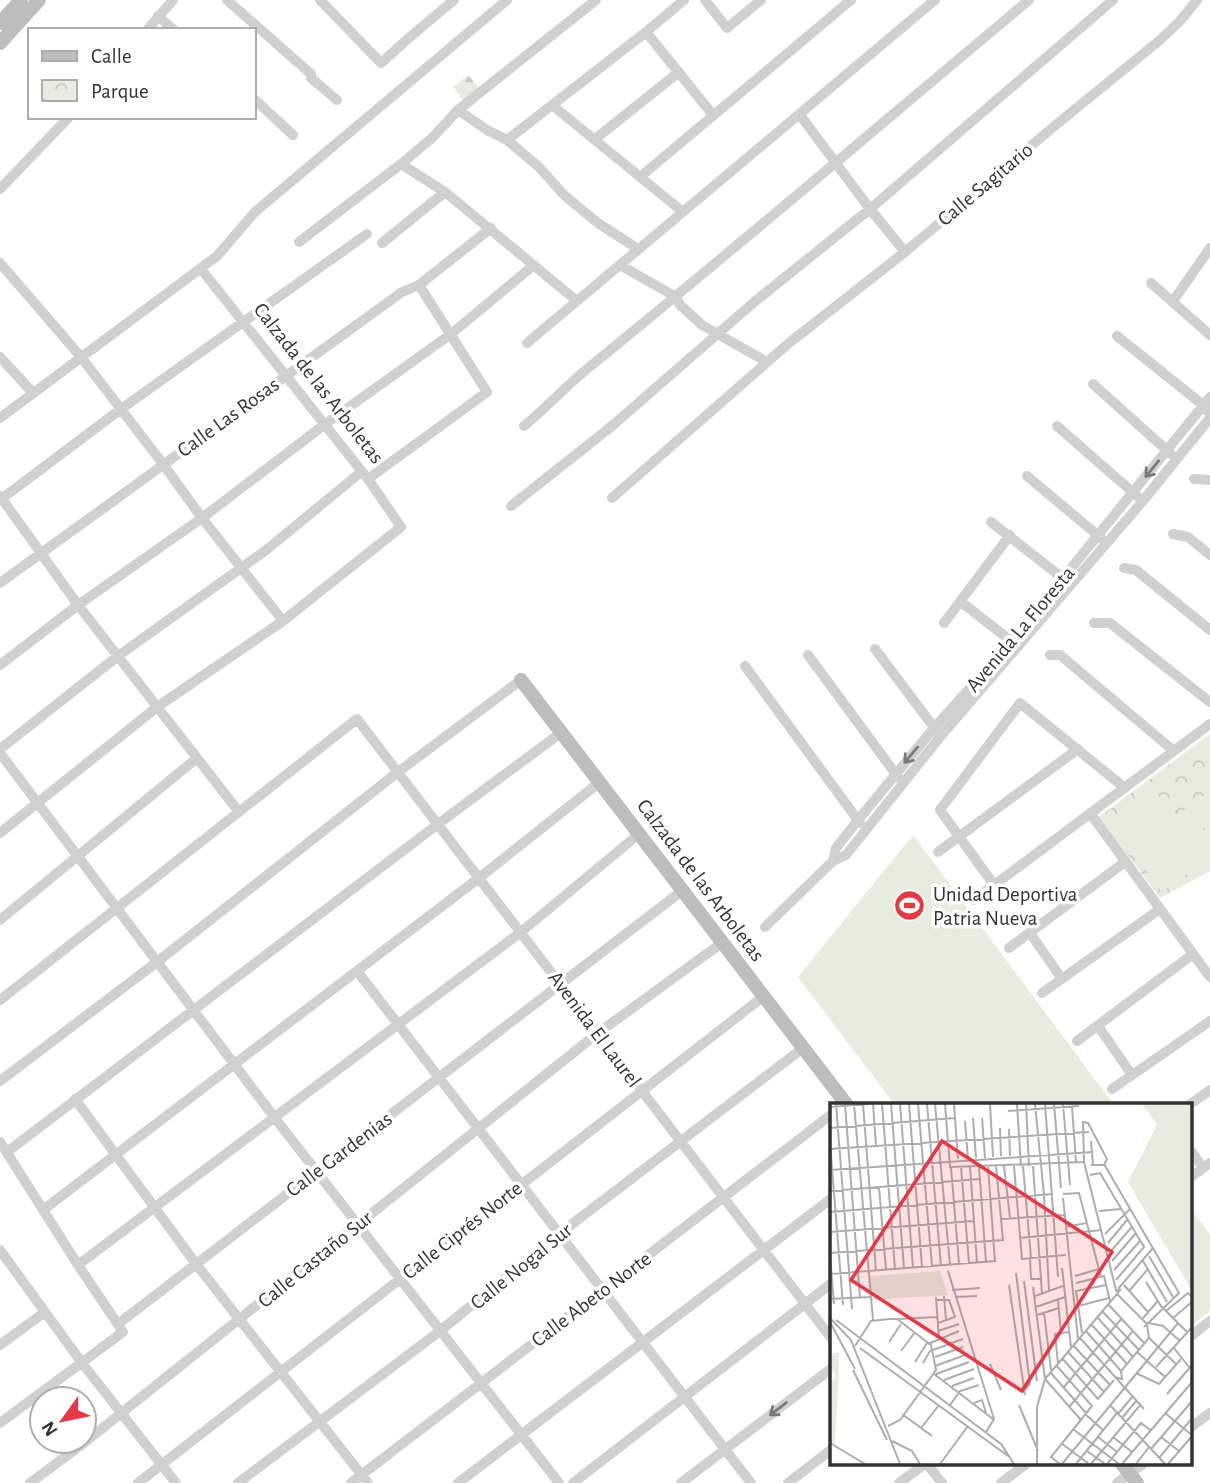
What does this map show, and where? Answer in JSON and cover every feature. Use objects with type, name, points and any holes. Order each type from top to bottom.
[{"type":"street","points":[[2,17],[21,0]]},
{"type":"street","points":[[0,43],[39,0]]},
{"type":"street","points":[[149,28],[173,0]]},
{"type":"street","points":[[227,0],[291,55],[311,74],[311,78],[337,100]]},
{"type":"street","points":[[320,0],[381,63],[454,0]]},
{"type":"street","points":[[0,418],[201,269],[255,212],[507,0]]},
{"type":"street","points":[[299,242],[401,164],[432,138],[458,110],[596,0]]},
{"type":"street","points":[[507,140],[684,0]]},
{"type":"street","points":[[705,0],[727,28],[761,0]]},
{"type":"street","points":[[640,177],[851,0]]},
{"type":"street","points":[[527,343],[934,0]]},
{"type":"street","points":[[523,426],[1029,0]]},
{"type":"street","points":[[511,506],[612,426],[753,303],[870,209],[1114,0]]},
{"type":"street","name":"Calle Sagitario","points":[[612,498],[789,343],[905,251],[1160,40],[1181,21],[1197,0]]},
{"type":"street","points":[[158,16],[172,28]]},
{"type":"street","points":[[646,32],[713,115]]},
{"type":"street","points":[[595,139],[679,72]]},
{"type":"street","points":[[256,101],[293,135]]},
{"type":"street","points":[[552,105],[683,212]]},
{"type":"street","points":[[458,110],[486,130],[507,140],[540,167],[565,196],[598,223],[638,249]]},
{"type":"street","points":[[800,115],[905,251]]},
{"type":"street","points":[[0,189],[67,119]]},
{"type":"street","points":[[401,164],[445,192],[491,228],[576,301]]},
{"type":"street","points":[[382,243],[445,192]]},
{"type":"street","name":"Calle Las Rosas","points":[[0,583],[402,292],[419,285],[491,228]]},
{"type":"street","points":[[0,1000],[239,812],[78,605],[1,498],[367,234]]},
{"type":"street","points":[[1173,301],[1210,248]]},
{"type":"street","points":[[0,263],[81,357],[283,621],[157,707],[0,833]]},
{"type":"street","points":[[0,665],[78,605],[202,518],[324,425],[451,334],[534,265]]},
{"type":"street","points":[[620,265],[676,297],[702,325],[767,362]]},
{"type":"street","name":"Calzada de las Arboletas","points":[[201,269],[365,475],[401,527],[283,621]]},
{"type":"street","points":[[1151,283],[1210,335]]},
{"type":"street","points":[[419,285],[488,392],[365,475],[265,551],[118,656],[0,751],[274,1118],[559,1483]]},
{"type":"street","points":[[1117,336],[1208,412]]},
{"type":"street","points":[[0,357],[33,393]]},
{"type":"street","points":[[1093,384],[1177,458]]},
{"type":"street","name":"Avenida La Floresta","points":[[833,861],[836,848],[858,820],[899,778],[1142,502],[1177,458],[1208,412],[1210,397]]},
{"type":"street","name":"Avenida La Floresta","points":[[1015,644],[1063,577],[1132,492],[1167,450],[1208,412]]},
{"type":"street","points":[[1057,426],[1142,502]]},
{"type":"street","points":[[1027,476],[1099,535],[1105,545]]},
{"type":"street","points":[[1194,479],[1210,480]]},
{"type":"street","points":[[991,522],[1063,577],[1070,586]]},
{"type":"street","points":[[1172,534],[1188,537],[1210,555]]},
{"type":"street","points":[[944,623],[1010,535]]},
{"type":"street","points":[[1124,568],[1136,570],[1210,630]]},
{"type":"street","points":[[960,601],[1015,644]]},
{"type":"street","points":[[1094,623],[1110,623],[1210,702]]},
{"type":"street","points":[[875,649],[937,732]]},
{"type":"street","points":[[808,655],[899,778]]},
{"type":"street","points":[[1050,655],[1060,655],[1174,751]]},
{"type":"street","points":[[746,666],[865,830]]},
{"type":"street","points":[[0,1081],[157,962],[398,772],[521,680]]},
{"type":"street","name":"Calzada de las Arboletas","points":[[521,680],[844,1103]]},
{"type":"street","points":[[994,885],[940,810],[1020,703],[1125,788]]},
{"type":"street","name":"Avenida El Laurel","points":[[239,812],[357,719],[830,1336]]},
{"type":"street","points":[[974,900],[1210,724]]},
{"type":"street","points":[[7,1152],[562,732]]},
{"type":"street","points":[[938,852],[1078,749]]},
{"type":"street","points":[[0,920],[197,758]]},
{"type":"street","name":"Avenida La Floresta","points":[[765,927],[833,861],[846,855],[899,778]]},
{"type":"street","points":[[43,1210],[479,878],[600,782]]},
{"type":"street","points":[[1090,813],[1210,977]]},
{"type":"street","points":[[78,1265],[521,932],[639,834]]},
{"type":"street","points":[[1009,948],[1125,862]]},
{"type":"street","name":"Calle Gardenias","points":[[0,1423],[82,1363],[196,1264],[682,890]]},
{"type":"street","points":[[1042,993],[1160,909]]},
{"type":"street","points":[[1030,933],[1062,979]]},
{"type":"street","name":"Calle Castaño Sur","points":[[30,1483],[598,1033],[723,943]]},
{"type":"street","points":[[1077,1041],[1193,954]]},
{"type":"street","points":[[357,971],[751,1483]]},
{"type":"street","name":"Calle Ciprés Norte","points":[[138,1483],[764,996]]},
{"type":"street","points":[[1112,1089],[1210,1021]]},
{"type":"street","points":[[1098,1026],[1132,1075]]},
{"type":"street","name":"Calle Nogal Sur","points":[[238,1483],[440,1331],[559,1234],[803,1048]]},
{"type":"street","points":[[1192,1103],[1210,1090]]},
{"type":"street","points":[[75,1100],[196,1264],[365,1479]]},
{"type":"street","name":"Calle Abeto Norte","points":[[351,1483],[365,1479],[481,1383],[830,1116]]},
{"type":"street","points":[[0,1142],[120,1328]]},
{"type":"street","points":[[1192,1152],[1207,1166],[1192,1176]]},
{"type":"street","points":[[458,1483],[830,1200]]},
{"type":"street","points":[[1,1254],[176,1483]]},
{"type":"street","points":[[573,1483],[830,1285]]},
{"type":"street","points":[[0,1345],[45,1312]]},
{"type":"street","points":[[1192,1335],[1210,1321]]},
{"type":"street","points":[[681,1483],[830,1370]]},
{"type":"street","points":[[1192,1426],[1210,1413]]},
{"type":"street","points":[[788,1483],[830,1451]]},
{"type":"street","points":[[899,1483],[923,1466]]},
{"type":"street","points":[[928,1466],[942,1483]]},
{"type":"street","points":[[1001,1483],[1023,1466]]},
{"type":"street","points":[[1117,1483],[1129,1473]]},
{"type":"green space","points":[[468,75],[479,88],[464,101],[453,87]]},
{"type":"green space","points":[[1210,734],[1210,871],[1160,898],[1099,817]]},
{"type":"green space","points":[[1155,791],[1206,860],[1162,892],[1111,823]]},
{"type":"green space","points":[[1210,791],[1210,823],[1194,835],[1179,814]]},
{"type":"green space","name":"Unidad Deportiva Patria Nueva","points":[[913,835],[1113,1103],[893,1103],[798,977]]},
{"type":"green space","points":[[1192,1210],[1210,1234],[1210,1311],[1192,1325]]},
{"type":"place","name":"Unidad Deportiva Patria Nueva","points":[[910,906]]}]
